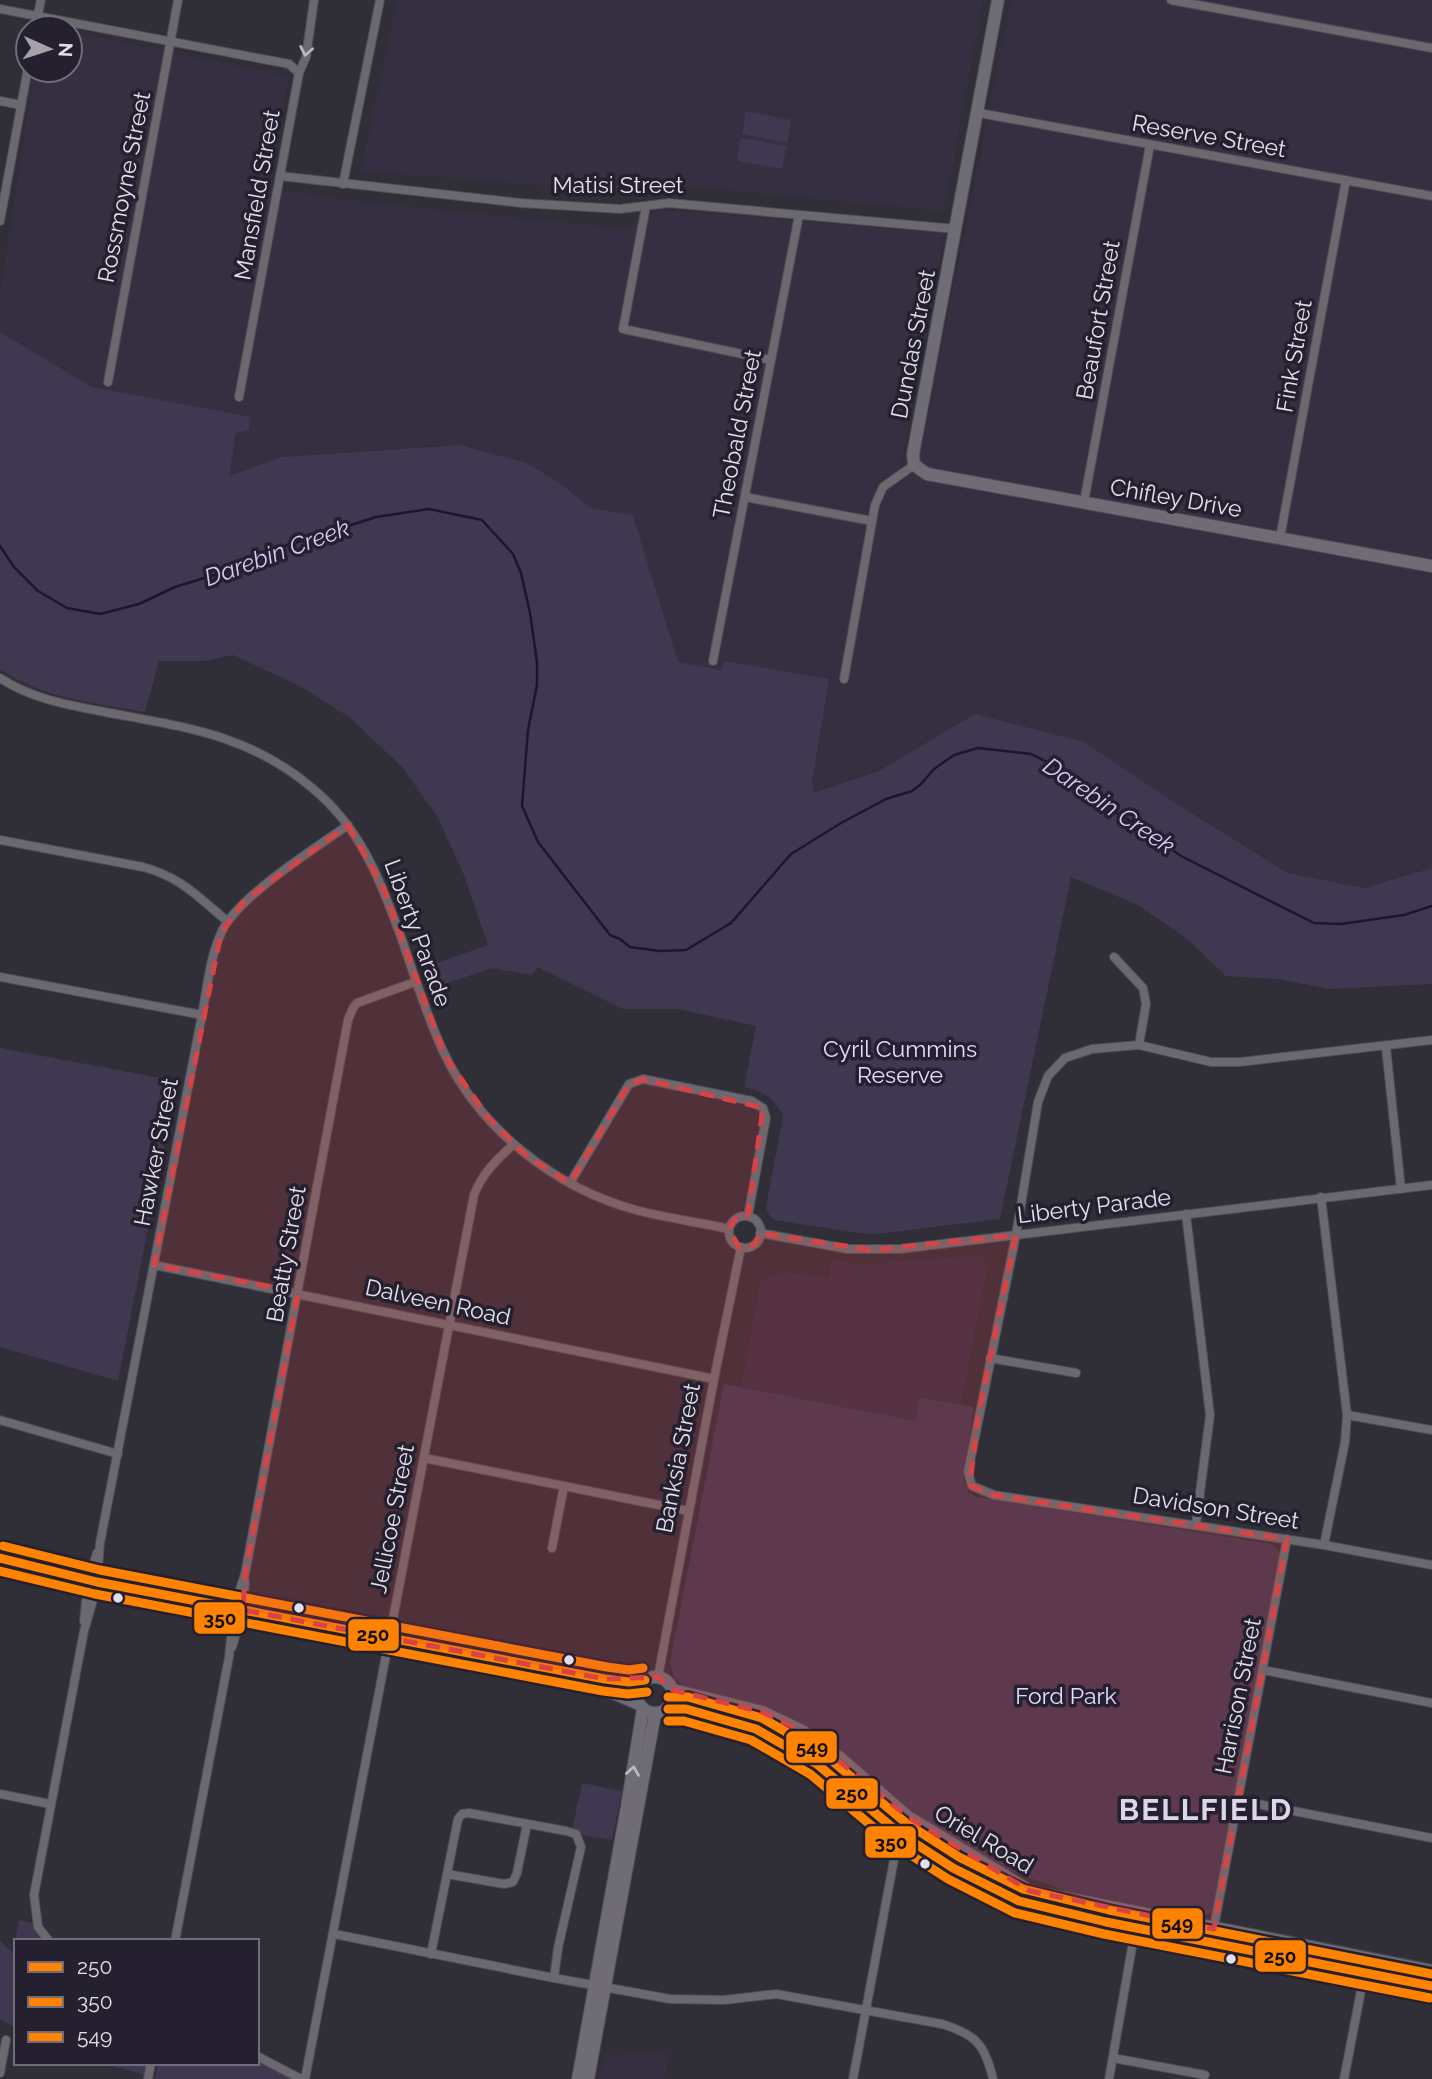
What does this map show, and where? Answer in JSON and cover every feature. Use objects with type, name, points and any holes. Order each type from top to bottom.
[{"type":"main road","name":"Dundas Street","points":[[915,465],[913,454],[979,113],[998,0]]},
{"type":"main road","name":"Chifley Drive","points":[[915,465],[927,474],[1432,566]]},
{"type":"main road","name":"Oriel Road","points":[[0,1558],[92,1587]]},
{"type":"main road","name":"Oriel Road","points":[[0,1570],[237,1615],[386,1650],[611,1692],[651,1709],[686,1709],[757,1729],[817,1764],[899,1833],[953,1868],[1019,1901],[1211,1943],[1366,1966],[1432,1971]]},
{"type":"main road","name":"Oriel Road","points":[[237,1615],[388,1636],[606,1679],[629,1682],[652,1679]]},
{"type":"main road","points":[[588,2079],[601,1987],[651,1709],[637,1690],[652,1679],[670,1684],[673,1690],[672,1703],[651,1709]]},
{"type":"main road","name":"Oriel Road","points":[[673,1690],[762,1712],[802,1731],[840,1758],[908,1817],[1030,1891],[1214,1929],[1366,1966],[1432,1986]]},
{"type":"main road","points":[[578,2079],[601,1987]]},
{"type":"street","name":"Rossmoyne Street","points":[[108,382],[178,0]]},
{"type":"street","name":"Mansfield Street","points":[[239,397],[299,73],[306,57],[314,0]]},
{"type":"street","points":[[343,184],[380,0]]},
{"type":"street","points":[[1171,0],[1432,48]]},
{"type":"street","points":[[0,9],[27,14]]},
{"type":"street","points":[[84,25],[289,64],[299,73]]},
{"type":"street","points":[[0,221],[25,84]]},
{"type":"street","points":[[0,101],[21,105]]},
{"type":"street","name":"Reserve Street","points":[[979,113],[1432,196]]},
{"type":"street","name":"Beaufort Street","points":[[1084,502],[1150,145]]},
{"type":"street","name":"Matisi Street","points":[[280,176],[598,208],[669,203],[956,229]]},
{"type":"street","name":"Fink Street","points":[[1280,538],[1346,180]]},
{"type":"street","points":[[646,206],[623,329],[771,360]]},
{"type":"street","name":"Theobald Street","points":[[713,661],[799,215]]},
{"type":"street","points":[[844,679],[875,505],[883,487],[915,465]]},
{"type":"street","points":[[745,497],[872,521]]},
{"type":"street","name":"Liberty Parade","points":[[1,680],[44,699],[195,729],[237,742],[296,774],[332,806],[371,859],[436,1034],[457,1077],[488,1118],[513,1144],[569,1183],[634,1209],[729,1229]]},
{"type":"street","name":"Hawker Street","points":[[47,1939],[38,1927],[34,1895],[215,951],[228,921],[244,901],[348,825]]},
{"type":"street","points":[[0,840],[164,873],[189,887],[228,921]]},
{"type":"street","points":[[1115,957],[1143,988],[1146,1004],[1139,1045]]},
{"type":"street","points":[[0,977],[202,1015]]},
{"type":"street","name":"Beatty Street","points":[[175,1939],[348,1020],[353,1008],[366,999],[415,982]]},
{"type":"street","points":[[1076,1373],[990,1359],[1016,1235],[1038,1102],[1048,1076],[1065,1058],[1092,1049],[1139,1045],[1211,1062],[1240,1062],[1432,1040]]},
{"type":"street","points":[[1386,1047],[1401,1189]]},
{"type":"street","points":[[569,1183],[629,1084],[643,1079],[752,1101],[763,1108],[766,1118],[748,1216]]},
{"type":"street","name":"Jellicoe Street","points":[[303,2079],[334,1934],[388,1636],[474,1195],[488,1169],[513,1144]]},
{"type":"street","name":"Liberty Parade","points":[[760,1233],[821,1245],[872,1250],[1432,1185]]},
{"type":"street","points":[[1321,1197],[1347,1415],[1345,1443],[1324,1545]]},
{"type":"street","points":[[1186,1214],[1210,1415],[1196,1524]]},
{"type":"street","points":[[748,1216],[757,1222],[760,1233],[752,1246],[741,1247],[730,1239],[729,1229],[734,1220],[748,1216]]},
{"type":"street","name":"Banksia Street","points":[[652,1679],[689,1511],[741,1247]]},
{"type":"street","name":"Dalveen Road","points":[[154,1265],[298,1292],[714,1379]]},
{"type":"street","name":"Davidson Street","points":[[990,1359],[968,1472],[972,1486],[994,1495],[1196,1524],[1432,1565]]},
{"type":"street","points":[[1347,1415],[1432,1430]]},
{"type":"street","points":[[0,1420],[118,1454]]},
{"type":"street","points":[[424,1458],[689,1511]]},
{"type":"street","points":[[552,1548],[564,1486]]},
{"type":"street","name":"Harrison Street","points":[[1211,1943],[1287,1539]]},
{"type":"street","points":[[1263,1670],[1432,1703]]},
{"type":"street","points":[[0,1794],[50,1804]]},
{"type":"street","points":[[1237,1800],[1432,1838]]},
{"type":"street","points":[[431,1954],[458,1819],[469,1812],[576,1834],[581,1847],[558,1948],[554,1979]]},
{"type":"street","points":[[853,2079],[899,1833],[908,1817]]},
{"type":"street","points":[[447,1874],[505,1884],[513,1882],[527,1824]]},
{"type":"street","points":[[1109,2079],[1138,1913]]},
{"type":"street","points":[[334,1934],[554,1979],[670,1999],[724,2000],[776,1994],[942,2024],[965,2031],[975,2039],[985,2056],[993,2079]]},
{"type":"street","points":[[1344,2079],[1366,1966]]},
{"type":"street","points":[[0,2073],[6,2040]]},
{"type":"street","points":[[259,2057],[303,2079]]},
{"type":"street","points":[[1112,2058],[1205,2075]]},
{"type":"highlighted area","points":[[348,825],[384,889],[445,1056],[488,1117],[528,1157],[570,1183],[629,1084],[643,1079],[763,1108],[748,1216],[734,1220],[729,1229],[739,1247],[754,1245],[760,1233],[872,1250],[1016,1235],[978,1417],[970,1485],[994,1495],[1287,1539],[1214,1929],[1030,1891],[908,1817],[802,1731],[762,1712],[673,1690],[658,1677],[605,1679],[243,1610],[245,1574],[298,1292],[154,1265],[221,933],[244,901]]},
{"type":"shaded area","points":[[397,0],[983,0],[944,211],[643,182],[639,193],[361,171]]},
{"type":"shaded area","points":[[1011,0],[1432,0],[1432,868],[1364,888],[1288,872],[1172,801],[1084,742],[975,715],[879,771],[814,793],[812,782],[729,662],[724,661],[722,670],[678,662],[633,515],[590,508],[561,484],[437,445],[282,457],[228,477],[236,433],[119,393],[92,387],[0,332],[0,296],[32,84],[84,84],[84,35],[289,76],[269,187],[344,200],[631,229],[634,219],[662,210],[945,233],[896,489],[918,464]]},
{"type":"shaded area","points":[[978,1255],[988,1263],[961,1405],[922,1398],[915,1421],[741,1387],[761,1280],[784,1272],[829,1278],[832,1260],[866,1265]]},
{"type":"shaded area","points":[[669,2052],[665,2079],[599,2079],[604,2055]]},
{"type":"green space","points":[[746,111],[791,120],[787,143],[742,134]]},
{"type":"green space","points":[[741,138],[787,146],[782,169],[737,161]]},
{"type":"green space","name":"Cyril Cummins Reserve","points":[[0,332],[92,387],[251,417],[249,430],[236,433],[229,476],[282,457],[460,445],[526,463],[561,484],[590,508],[633,515],[678,662],[721,670],[724,661],[829,679],[812,782],[814,793],[879,771],[975,714],[1084,742],[1288,873],[1364,888],[1432,868],[1432,984],[1330,989],[1278,979],[1226,976],[1186,938],[1138,905],[1071,877],[1000,1219],[877,1234],[774,1220],[766,1207],[783,1116],[767,1096],[744,1087],[756,1026],[677,1009],[623,1009],[538,967],[531,975],[492,968],[442,985],[434,964],[488,945],[463,873],[437,816],[402,767],[349,717],[300,686],[233,655],[204,661],[159,661],[145,712],[52,693],[0,669]]},
{"type":"green space","points":[[0,1048],[177,1081],[118,1381],[0,1347]]},
{"type":"green space","name":"Ford Park","points":[[724,1384],[915,1421],[921,1398],[974,1407],[963,1478],[968,1492],[976,1497],[1272,1544],[1278,1550],[1280,1557],[1212,1912],[1199,1919],[1078,1895],[997,1866],[921,1819],[852,1764],[759,1708],[683,1685],[675,1679],[670,1663]]},
{"type":"green space","points":[[582,1783],[622,1791],[612,1840],[582,1835],[572,1830]]},
{"type":"green space","points":[[19,1920],[32,1923],[41,1939],[16,1939]]},
{"type":"green space","points":[[0,1941],[13,1953],[14,1948],[14,2027],[0,2019]]},
{"type":"green space","points":[[259,2061],[292,2079],[155,2079],[158,2065],[259,2065]]},
{"type":"green space","points":[[109,2065],[147,2065],[145,2075]]},
{"type":"waterway","name":"Darebin Creek","points":[[0,546],[14,567],[38,591],[67,608],[100,614],[139,604],[175,587],[234,569],[263,553],[376,517],[429,509],[482,520],[513,554],[521,573],[537,662],[537,685],[528,730],[522,806],[538,842],[610,935],[630,947],[660,951],[686,950],[731,923],[791,854],[886,799],[912,791],[934,769],[954,755],[978,748],[1031,754],[1055,766],[1116,813],[1138,825],[1181,856],[1314,923],[1341,924],[1404,915],[1432,906]]},
{"type":"transit line","name":"549","points":[[3,1546],[100,1570],[607,1667],[629,1670],[643,1668]]},
{"type":"transit line","name":"250","points":[[0,1558],[97,1582],[605,1679],[629,1682],[645,1680]]},
{"type":"transit line","name":"350","points":[[0,1571],[95,1594],[603,1691],[628,1694],[647,1692]]},
{"type":"transit line","name":"549","points":[[668,1697],[688,1697],[762,1718],[824,1754],[906,1823],[959,1857],[1023,1889],[1109,1910],[1432,1974]]},
{"type":"transit line","name":"250","points":[[668,1709],[686,1709],[756,1729],[817,1764],[899,1833],[953,1868],[1019,1901],[1106,1922],[1432,1986]]},
{"type":"transit line","name":"350","points":[[668,1721],[684,1721],[751,1740],[810,1774],[892,1843],[948,1879],[1015,1913],[1104,1934],[1430,1998]]},
{"type":"district","name":"BELLFIELD","points":[[1206,1810]]}]
